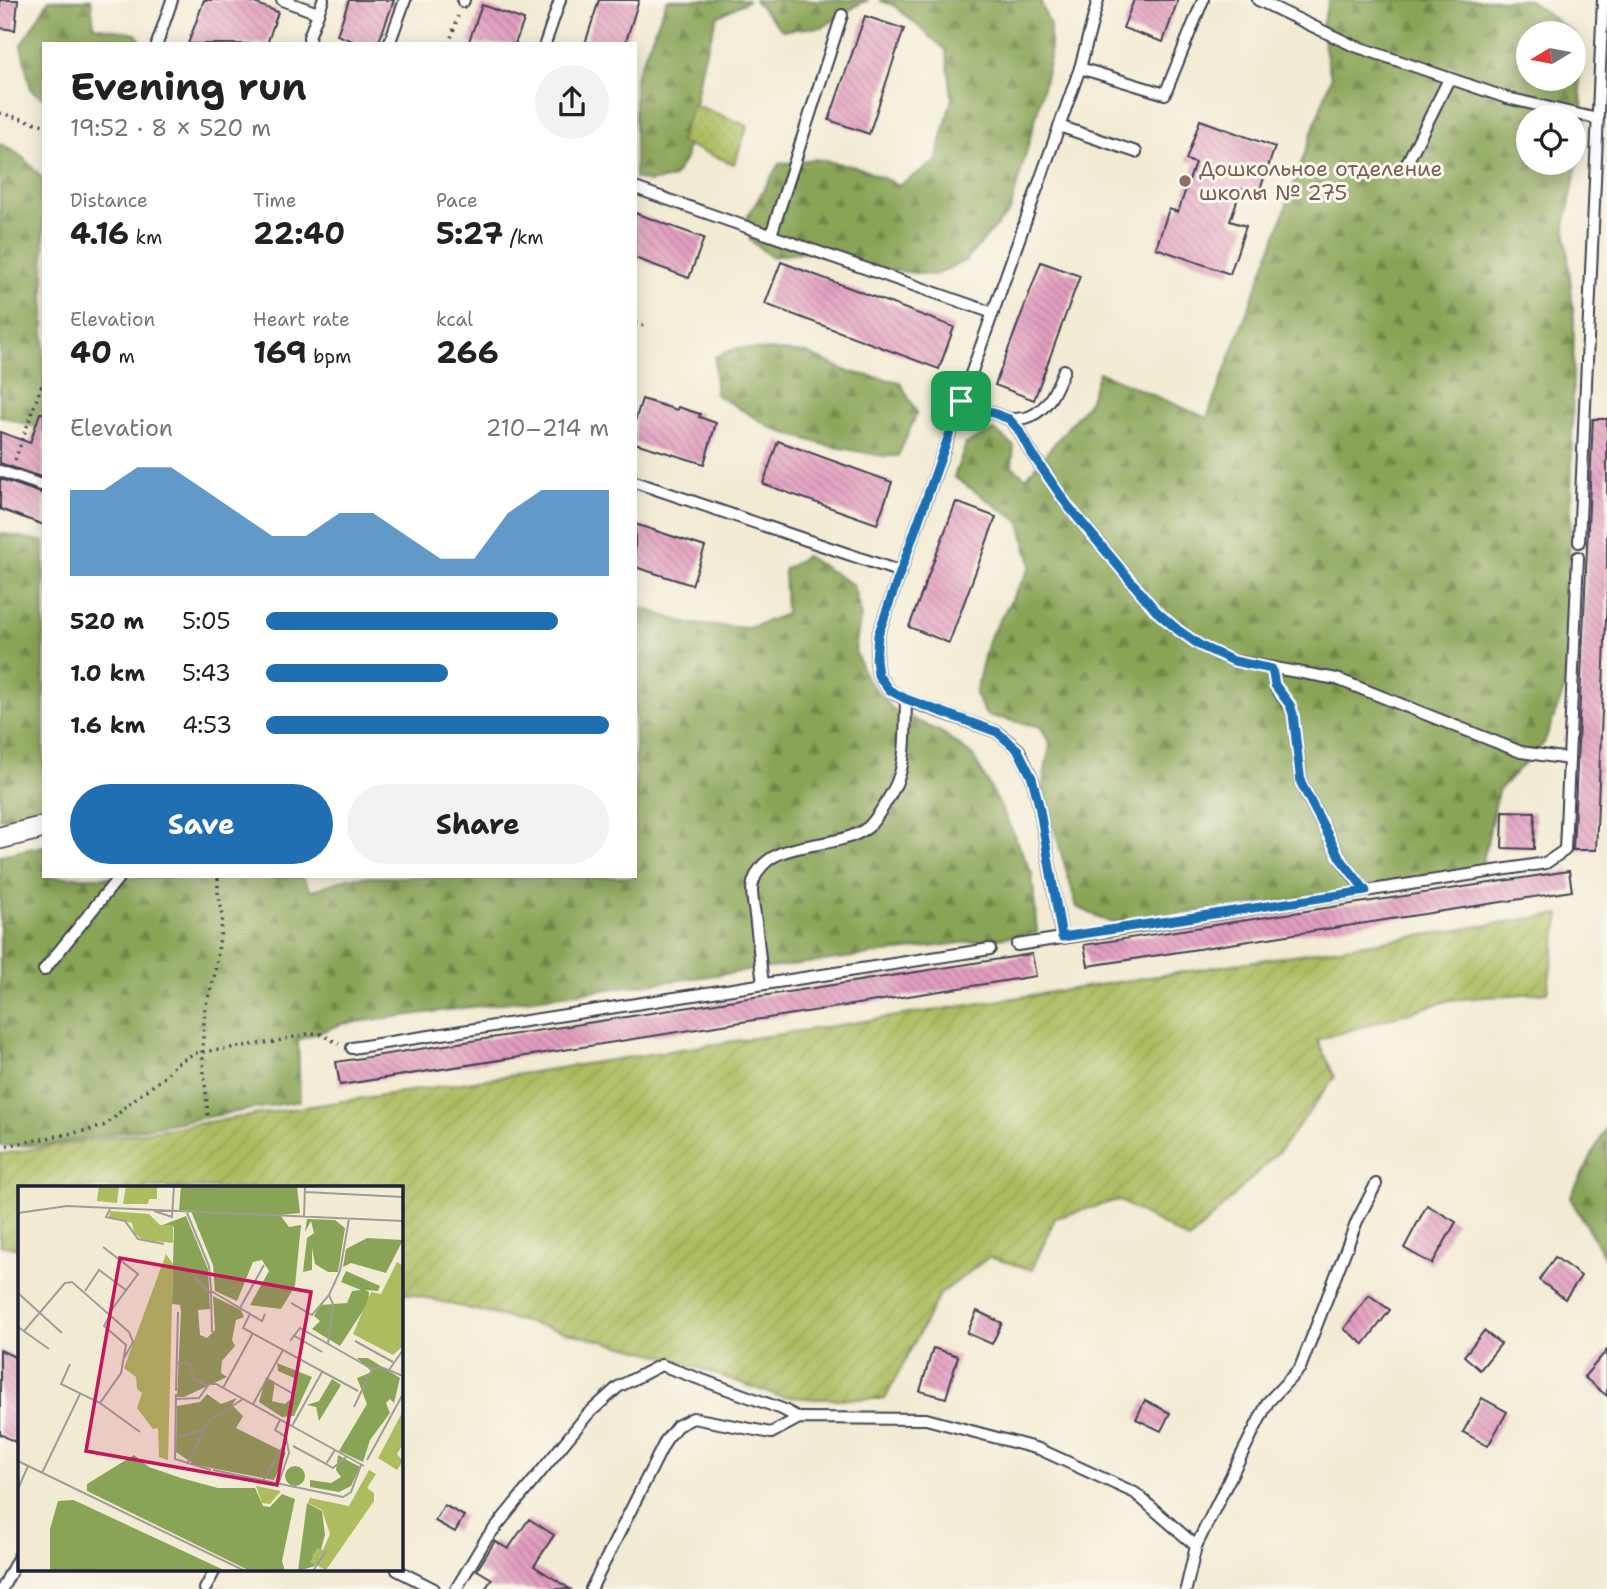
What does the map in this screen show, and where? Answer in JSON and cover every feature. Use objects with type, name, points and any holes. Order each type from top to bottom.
[{"type":"street","points":[[0,838],[42,828]]},
{"type":"lane","points":[[158,42],[172,0]]},
{"type":"lane","points":[[282,0],[318,13]]},
{"type":"lane","points":[[310,42],[309,37],[323,0]]},
{"type":"lane","points":[[391,42],[405,0]]},
{"type":"lane","points":[[546,42],[560,0]]},
{"type":"lane","points":[[1062,937],[1039,805],[1032,778],[1018,750],[997,732],[906,699],[889,690],[878,675],[876,659],[878,635],[1080,68],[1098,0]]},
{"type":"lane","points":[[1080,68],[1165,94],[1203,0]]},
{"type":"lane","points":[[1258,0],[1352,45],[1449,79],[1507,98],[1598,119]]},
{"type":"lane","points":[[1579,542],[1603,0]]},
{"type":"lane","points":[[771,235],[842,15]]},
{"type":"lane","points":[[1406,165],[1449,79]]},
{"type":"lane","points":[[1059,126],[1136,152]]},
{"type":"lane","points":[[637,189],[993,313]]},
{"type":"lane","points":[[961,401],[1009,419],[1030,417],[1042,409],[1054,395],[1064,370]]},
{"type":"lane","points":[[1009,419],[1068,506],[1156,611],[1201,646],[1234,661],[1337,679],[1521,752],[1569,759]]},
{"type":"lane","points":[[5,473],[42,485]]},
{"type":"lane","points":[[637,483],[901,572]]},
{"type":"lane","points":[[1017,945],[1546,863],[1565,850],[1578,557]]},
{"type":"lane","points":[[1272,669],[1275,685],[1290,705],[1293,714],[1301,783],[1340,858],[1366,891]]},
{"type":"lane","points":[[763,984],[752,886],[758,870],[774,855],[845,839],[868,827],[898,779],[905,745],[906,699]]},
{"type":"lane","points":[[44,970],[118,878]]},
{"type":"lane","points":[[352,1048],[990,949]]},
{"type":"lane","points":[[1186,1589],[1196,1546],[1268,1402],[1300,1368],[1357,1221],[1376,1184]]},
{"type":"lane","points":[[459,1588],[486,1539],[587,1415],[618,1387],[661,1366],[782,1409],[799,1418],[926,1419],[1039,1449],[1135,1493],[1196,1546]]},
{"type":"lane","points":[[591,1589],[666,1440],[677,1426],[693,1418],[771,1433],[799,1418]]},
{"type":"lane","points":[[2,1589],[18,1558]]},
{"type":"lane","points":[[205,1589],[214,1572]]},
{"type":"lane","points":[[401,1572],[434,1589]]},
{"type":"path","points":[[450,42],[463,1]]},
{"type":"path","points":[[0,113],[42,124]]},
{"type":"path","points":[[637,324],[648,327]]},
{"type":"path","points":[[5,473],[42,384]]},
{"type":"path","points":[[208,1115],[202,1052],[205,1007],[214,979],[223,916],[218,878]]},
{"type":"path","points":[[0,1147],[103,1126],[163,1078],[177,1063],[195,1053],[274,1042],[311,1032],[352,1048]]},
{"type":"green space","points":[[49,0],[91,0],[94,26],[136,34],[142,42],[42,42],[42,98],[31,90],[21,45]]},
{"type":"green space","points":[[667,0],[749,0],[717,17],[703,61],[685,159],[673,178],[649,182],[637,179],[637,73]]},
{"type":"green space","points":[[754,0],[869,0],[823,27],[782,30]]},
{"type":"green space","points":[[879,0],[1040,0],[1050,26],[1050,58],[1010,211],[965,261],[934,275],[870,268],[809,252],[771,257],[750,240],[747,218],[779,164],[815,159],[857,167],[899,185],[936,162],[952,98],[946,50],[895,6]]},
{"type":"green space","points":[[1329,0],[1529,0],[1557,21],[1516,21],[1516,91],[1580,91],[1582,105],[1516,105],[1516,175],[1575,175],[1565,226],[1574,319],[1565,688],[1544,743],[1498,791],[1482,866],[1470,875],[1111,923],[1077,907],[1042,787],[1050,745],[1041,727],[986,715],[975,694],[988,640],[1031,566],[1020,522],[954,477],[966,444],[994,430],[1014,446],[1012,466],[1026,478],[1089,402],[1099,372],[1207,418],[1277,233],[1331,78],[1321,29]]},
{"type":"green space","points":[[693,104],[748,126],[734,164],[679,142]]},
{"type":"green space","points":[[0,144],[19,155],[42,179],[42,429],[0,416]]},
{"type":"green space","points":[[737,348],[807,353],[849,372],[900,382],[917,413],[898,456],[883,456],[825,445],[776,430],[715,394],[715,357]]},
{"type":"green space","points":[[0,533],[42,542],[42,814],[0,819]]},
{"type":"green space","points":[[806,556],[853,585],[861,615],[855,650],[866,679],[894,710],[943,733],[973,756],[1001,807],[1032,874],[1037,933],[342,1024],[298,1040],[300,1101],[47,1145],[0,1146],[0,855],[42,846],[42,878],[303,878],[311,891],[347,878],[637,878],[637,607],[689,624],[749,628],[786,614],[784,570]]},
{"type":"green space","points":[[1560,914],[1547,992],[1450,1000],[1317,1040],[1335,1077],[1281,1149],[1189,1240],[1118,1200],[1055,1218],[1032,1270],[989,1257],[939,1295],[885,1399],[778,1396],[664,1356],[402,1292],[402,1186],[18,1186],[18,1249],[0,1245],[0,1154]]},
{"type":"green space","points":[[1607,1126],[1607,1261],[1570,1198]]},
{"type":"building","points":[[0,0],[18,0],[15,30],[0,28]]},
{"type":"building","points":[[204,0],[246,0],[278,12],[268,42],[189,42]]},
{"type":"building","points":[[349,0],[394,0],[379,42],[356,42],[337,35]]},
{"type":"building","points":[[599,0],[639,0],[626,42],[586,42]]},
{"type":"building","points":[[1134,0],[1178,0],[1163,42],[1123,28]]},
{"type":"building","points":[[482,5],[524,20],[516,42],[469,42]]},
{"type":"building","points":[[865,16],[904,29],[869,134],[829,120]]},
{"type":"building","points":[[1200,120],[1275,147],[1258,195],[1241,189],[1230,221],[1246,226],[1230,274],[1156,248],[1169,209],[1178,212],[1195,163],[1186,160]]},
{"type":"building","points":[[637,214],[704,238],[689,278],[637,259]]},
{"type":"building","points":[[781,262],[954,327],[939,369],[765,304]]},
{"type":"building","points":[[1041,262],[1080,276],[1034,400],[995,385]]},
{"type":"building","points":[[642,399],[700,414],[699,417],[716,423],[704,464],[637,444],[637,415]]},
{"type":"building","points":[[42,413],[42,477],[0,463],[0,432],[30,443]]},
{"type":"building","points":[[1593,419],[1607,419],[1607,595],[1596,850],[1573,850]]},
{"type":"building","points":[[778,441],[892,482],[877,524],[763,484]]},
{"type":"building","points":[[0,479],[42,493],[42,524],[0,509]]},
{"type":"building","points":[[956,502],[996,517],[949,643],[909,627]]},
{"type":"building","points":[[637,525],[705,547],[692,585],[637,568]]},
{"type":"building","points":[[1503,811],[1535,812],[1534,849],[1502,848]]},
{"type":"building","points":[[1569,871],[1572,891],[1088,966],[1084,945]]},
{"type":"building","points":[[1032,954],[1036,976],[340,1085],[336,1062]]},
{"type":"building","points":[[1427,1205],[1456,1222],[1432,1264],[1404,1248]]},
{"type":"building","points":[[1555,1257],[1581,1276],[1565,1299],[1539,1280]]},
{"type":"building","points":[[1369,1295],[1390,1310],[1364,1344],[1344,1329]]},
{"type":"building","points":[[977,1311],[1002,1323],[992,1344],[967,1333]]},
{"type":"building","points":[[1484,1331],[1501,1344],[1480,1370],[1464,1356]]},
{"type":"building","points":[[933,1348],[958,1356],[946,1398],[920,1391]]},
{"type":"building","points":[[0,1350],[18,1359],[18,1443],[0,1434]]},
{"type":"building","points":[[1607,1350],[1607,1396],[1584,1377]]},
{"type":"building","points":[[1482,1398],[1507,1412],[1488,1446],[1463,1432]]},
{"type":"building","points":[[1145,1400],[1170,1413],[1161,1431],[1136,1419]]},
{"type":"building","points":[[444,1505],[464,1516],[455,1532],[435,1521]]},
{"type":"building","points":[[529,1519],[554,1535],[534,1566],[570,1589],[485,1589],[492,1579],[477,1570],[495,1541],[508,1549]]},
{"type":"place","name":"Дошкольное отделение школы № 275","points":[[1185,181]]},
{"type":"route","points":[[961,401],[1009,419],[1068,506],[1156,611],[1178,630],[1201,646],[1234,661],[1272,669],[1275,685],[1290,705],[1293,714],[1301,783],[1340,858],[1366,891],[1062,937],[1039,805],[1032,778],[1018,750],[997,732],[906,699],[889,690],[878,675],[878,635],[961,401]]}]
